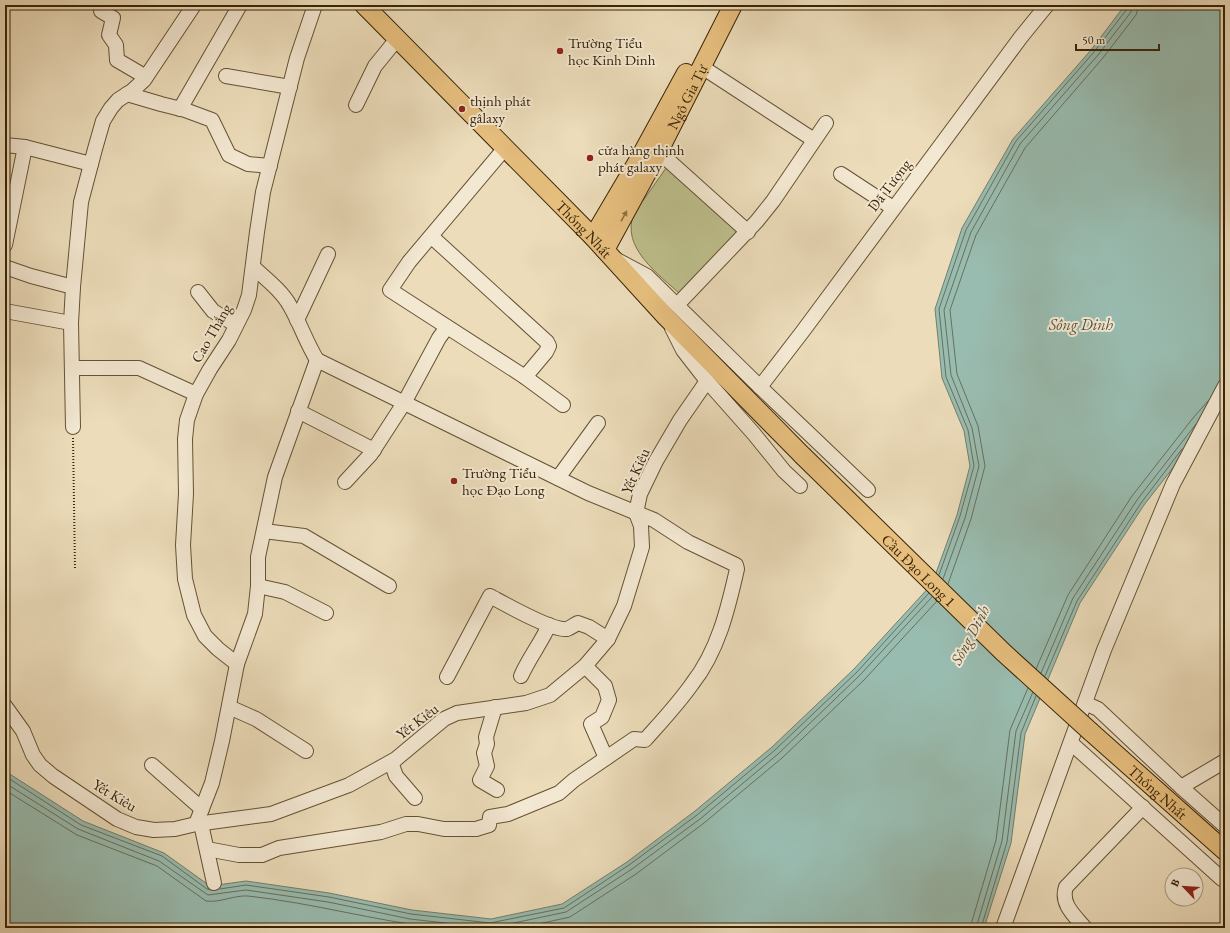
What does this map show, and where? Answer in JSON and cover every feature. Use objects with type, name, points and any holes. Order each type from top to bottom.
[{"type":"main road","name":"Thống Nhất","points":[[364,5],[604,248],[671,310],[802,455]]},
{"type":"main road","name":"Ngô Gia Tự","points":[[604,248],[652,148],[687,85],[721,5]]},
{"type":"main road","name":"Ngô Gia Tự","points":[[687,85],[702,67],[733,5]]},
{"type":"main road","name":"Cầu Đạo Long 1","points":[[802,455],[1003,652],[1091,732]]},
{"type":"main road","name":"Thống Nhất","points":[[1091,732],[1225,851]]},
{"type":"street","points":[[73,426],[71,323],[81,202],[103,121],[118,100],[132,91],[146,77],[194,5]]},
{"type":"street","points":[[180,109],[240,5]]},
{"type":"street","name":"Cao Thắng","points":[[237,664],[218,650],[205,636],[194,615],[185,579],[183,545],[186,494],[185,439],[187,420],[196,394],[229,340],[244,310],[249,295],[263,192],[297,58],[315,5]]},
{"type":"street","name":"Dã Tượng","points":[[760,387],[1021,37],[1047,5]]},
{"type":"street","points":[[101,11],[113,18],[109,35],[116,45],[117,60],[146,77]]},
{"type":"street","points":[[356,105],[375,66],[398,39]]},
{"type":"street","points":[[702,67],[814,140]]},
{"type":"street","points":[[226,76],[290,87]]},
{"type":"street","points":[[127,94],[212,120],[230,155],[248,164],[270,166]]},
{"type":"street","points":[[671,310],[748,232],[773,201],[826,123]]},
{"type":"street","points":[[5,145],[26,147],[91,164]]},
{"type":"street","points":[[5,245],[26,147]]},
{"type":"street","points":[[505,148],[432,237],[409,262],[390,290],[525,377],[563,405]]},
{"type":"street","points":[[652,148],[748,232]]},
{"type":"street","points":[[841,174],[893,208]]},
{"type":"street","points":[[432,237],[547,342],[549,346],[546,352],[525,377]]},
{"type":"street","points":[[297,320],[328,254]]},
{"type":"street","points":[[5,267],[31,276],[73,287]]},
{"type":"street","points":[[207,849],[239,855],[262,854],[279,848],[381,832],[406,824],[418,824],[444,829],[476,829],[489,825],[490,817],[508,814],[559,793],[574,780],[634,740],[645,740],[693,684],[707,660],[719,634],[731,598],[737,569],[736,565],[688,542],[654,520],[588,493],[316,360],[290,305],[282,294],[253,267]]},
{"type":"street","points":[[198,292],[213,311],[236,325]]},
{"type":"street","points":[[671,310],[760,387],[868,490]]},
{"type":"street","points":[[671,310],[683,350],[707,381],[754,434],[784,471],[800,486]]},
{"type":"street","points":[[5,311],[71,323]]},
{"type":"street","points":[[345,482],[374,450],[404,403],[439,338],[447,327]]},
{"type":"street","points":[[214,883],[207,849],[198,824],[202,808],[212,784],[222,742],[237,664],[255,614],[258,586],[258,557],[275,476],[316,360]]},
{"type":"street","points":[[72,368],[139,368],[196,394]]},
{"type":"street","name":"Yết Kiêu","points":[[5,706],[22,731],[33,755],[40,765],[53,776],[117,819],[136,827],[154,830],[175,829],[198,824],[271,814],[349,785],[391,762],[444,719],[457,713],[526,703],[550,695],[585,666],[608,639],[624,606],[642,547],[641,526],[636,513],[640,494],[656,461],[680,420],[707,381]]},
{"type":"street","points":[[1003,928],[1104,650],[1173,484],[1225,386]]},
{"type":"street","points":[[298,411],[374,450]]},
{"type":"street","points":[[558,478],[598,423]]},
{"type":"street","points":[[264,531],[304,536],[389,586]]},
{"type":"street","points":[[258,586],[285,592],[326,613]]},
{"type":"street","points":[[447,677],[490,596],[557,628],[568,629],[578,623],[589,627],[608,639]]},
{"type":"street","points":[[521,676],[528,660],[541,642],[549,625]]},
{"type":"street","points":[[585,666],[606,686],[609,700],[602,717],[591,724],[606,758]]},
{"type":"street","points":[[1085,703],[1098,708],[1181,787],[1225,826]]},
{"type":"street","points":[[229,707],[256,718],[306,751]]},
{"type":"street","points":[[495,707],[486,737],[487,744],[484,753],[487,766],[480,780],[497,790]]},
{"type":"street","points":[[1070,743],[1222,879],[1225,878]]},
{"type":"street","points":[[1181,787],[1225,761]]},
{"type":"street","points":[[391,762],[396,776],[415,798]]},
{"type":"street","points":[[152,765],[202,808]]},
{"type":"street","points":[[1084,928],[1066,904],[1063,895],[1066,887],[1143,807]]},
{"type":"path","points":[[73,426],[75,568]]},
{"type":"green space","points":[[666,168],[741,228],[681,295],[644,259],[632,238],[631,226],[634,213]]},
{"type":"water","name":"Sông Dinh","points":[[1125,5],[1225,5],[1225,405],[1205,427],[1144,505],[1080,603],[1025,734],[1011,843],[984,928],[5,928],[5,771],[83,821],[164,853],[210,886],[246,881],[329,893],[412,910],[491,919],[562,904],[627,862],[695,811],[772,747],[854,669],[932,584],[957,515],[970,466],[964,431],[942,378],[935,309],[962,228],[1013,139],[1091,50]]},
{"type":"place","name":"Trường Tiểu học Kinh Dinh","points":[[560,51]]},
{"type":"place","name":"thịnh phát gâlaxy","points":[[462,109]]},
{"type":"place","name":"cửa hàng thịnh phát galaxy","points":[[590,158]]},
{"type":"place","name":"Trường Tiểu học Đạo Long","points":[[454,481]]}]
